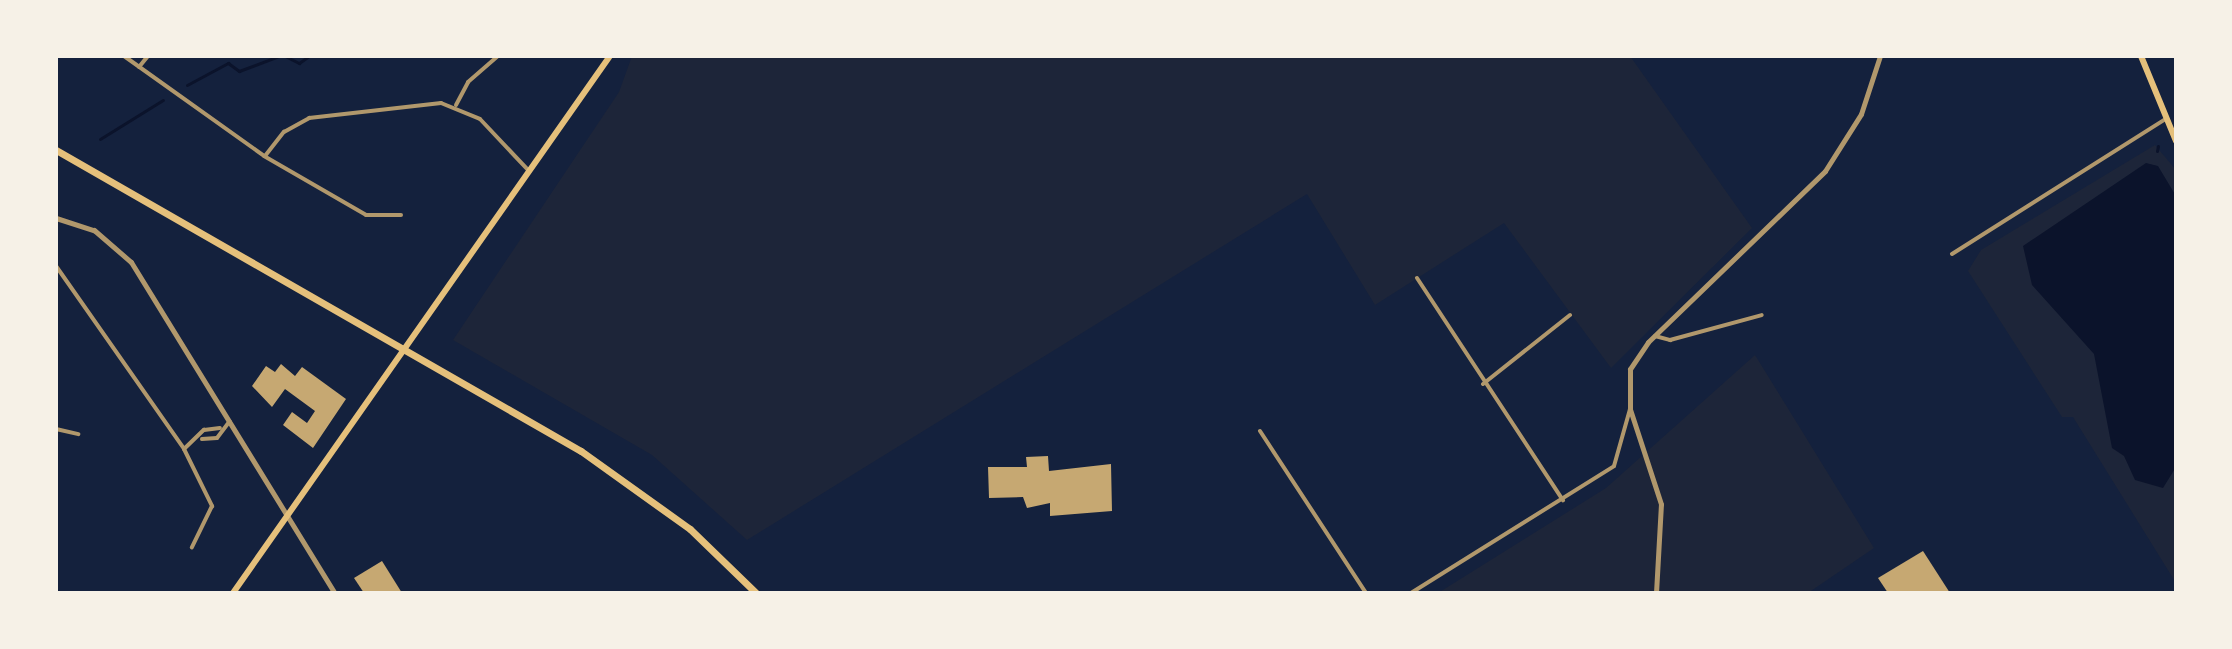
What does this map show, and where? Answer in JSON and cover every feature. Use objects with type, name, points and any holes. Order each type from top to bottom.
[{"type":"main road","points":[[233,593],[531,173],[610,56]]},
{"type":"main road","points":[[2141,56],[2164,120],[2176,141]]},
{"type":"main road","points":[[56,150],[606,467],[690,529],[756,593]]},
{"type":"street","points":[[124,56],[264,156],[366,215],[401,215]]},
{"type":"street","points":[[139,67],[148,56]]},
{"type":"street","points":[[455,105],[468,82],[498,56]]},
{"type":"street","points":[[1656,593],[1661,504],[1630,409],[1627,377],[1655,336],[1825,171],[1861,114],[1880,56]]},
{"type":"street","points":[[264,156],[284,132],[309,118],[455,105],[489,127],[531,173]]},
{"type":"street","points":[[1952,254],[2164,120]]},
{"type":"street","points":[[56,218],[94,230],[124,254],[335,593]]},
{"type":"street","points":[[56,266],[184,449],[212,506],[192,547]]},
{"type":"street","points":[[1417,278],[1483,384],[1563,500]]},
{"type":"street","points":[[1483,384],[1570,315]]},
{"type":"street","points":[[1655,336],[1670,340],[1762,315]]},
{"type":"street","points":[[1411,593],[1614,466],[1630,409]]},
{"type":"street","points":[[202,439],[204,430],[220,428],[230,421]]},
{"type":"street","points":[[184,449],[202,439],[217,438],[220,428]]},
{"type":"street","points":[[56,429],[78,434]]},
{"type":"street","points":[[1260,431],[1366,593]]},
{"type":"shaded area","points":[[632,56],[1630,56],[1752,228],[1611,368],[1504,223],[1375,305],[1307,194],[747,540],[652,455],[453,340],[619,92]]},
{"type":"shaded area","points":[[2155,145],[2176,170],[2176,583],[2073,417],[2062,417],[1968,271],[1981,250]]},
{"type":"shaded area","points":[[2146,163],[2158,166],[2176,196],[2176,467],[2163,488],[2135,480],[2124,456],[2112,448],[2094,354],[2032,285],[2023,246]]},
{"type":"shaded area","points":[[1755,355],[1874,548],[1808,593],[1438,593],[1606,488]]},
{"type":"building","points":[[281,364],[295,376],[302,367],[346,399],[313,448],[283,425],[292,412],[307,423],[315,411],[285,389],[272,407],[252,386],[266,366],[275,372]]},
{"type":"building","points":[[1048,456],[1049,471],[1111,464],[1112,511],[1050,516],[1050,503],[1027,508],[1023,497],[989,498],[988,467],[1027,467],[1026,457]]},
{"type":"building","points":[[1923,551],[1950,593],[1888,593],[1878,578]]},
{"type":"building","points":[[382,561],[402,593],[364,593],[354,578]]},
{"type":"waterway","points":[[187,85],[228,63],[239,71],[279,56]]},
{"type":"waterway","points":[[285,56],[299,63],[309,56]]},
{"type":"waterway","points":[[100,139],[163,100]]},
{"type":"waterway","points":[[2157,151],[2158,146]]}]
